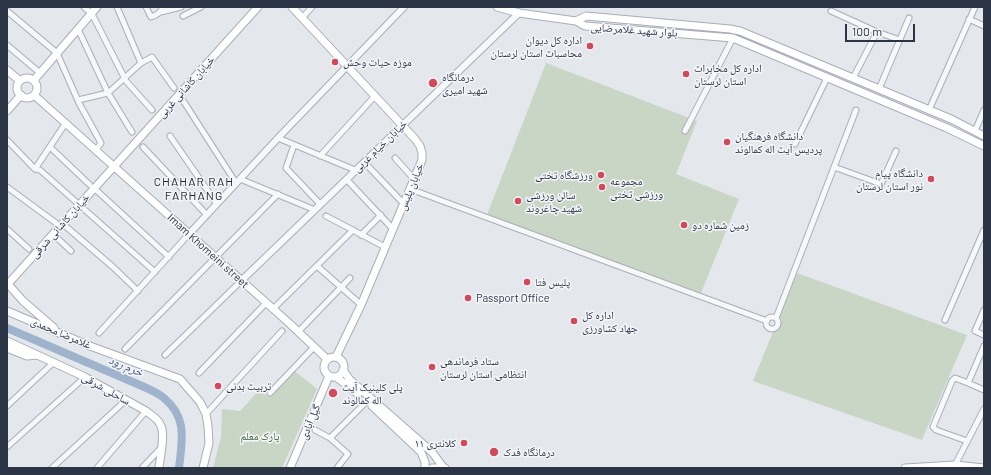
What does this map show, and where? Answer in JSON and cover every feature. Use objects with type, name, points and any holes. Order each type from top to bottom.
[{"type":"main road","points":[[34,80],[98,7]]},
{"type":"main road","name":"خیابان کاشانی غربی","points":[[114,167],[258,7]]},
{"type":"main road","name":"خیابان پلیس","points":[[292,7],[402,125],[420,146],[422,153],[422,160],[404,204],[336,357]]},
{"type":"main road","points":[[497,7],[576,21]]},
{"type":"main road","name":"بلوار شهید غلامرضایی","points":[[576,21],[586,16],[740,31],[929,110],[984,136]]},
{"type":"main road","name":"بلوار شهید غلامرضایی","points":[[576,21],[585,26],[732,38],[971,138],[984,146]]},
{"type":"main road","points":[[782,59],[786,50]]},
{"type":"main road","points":[[7,70],[20,81]]},
{"type":"main road","points":[[25,78],[34,80],[37,90],[34,95],[26,97],[21,95],[18,90],[20,81],[25,78]]},
{"type":"main road","points":[[7,111],[21,95]]},
{"type":"main road","name":"Imam Khomeini street","points":[[34,95],[327,359]]},
{"type":"main road","points":[[947,128],[951,120]]},
{"type":"main road","name":"خیابان کاشانی شرقی","points":[[8,285],[53,234],[59,223],[80,205],[92,187],[114,167]]},
{"type":"main road","points":[[8,285],[23,301],[58,332]]},
{"type":"main road","name":"غلامرضا محمدی","points":[[7,310],[90,346],[180,379],[200,402],[206,414],[209,443],[203,468]]},
{"type":"main road","name":"ساحلی شرقی","points":[[7,341],[85,377],[146,411],[160,423],[162,429],[159,468]]},
{"type":"main road","points":[[8,350],[27,356],[38,355]]},
{"type":"main road","points":[[333,377],[339,376],[344,367],[342,361],[336,357],[330,357],[327,359],[324,365],[327,374],[367,401],[421,452],[426,462],[425,468]]},
{"type":"main road","points":[[343,370],[350,380],[432,452],[444,468]]},
{"type":"main road","name":"گیل آبادی","points":[[290,468],[333,377]]},
{"type":"main road","points":[[905,468],[954,465],[984,468]]},
{"type":"main road","points":[[432,468],[444,468]]},
{"type":"street","points":[[84,7],[92,14],[125,78],[152,110]]},
{"type":"street","points":[[117,7],[141,63]]},
{"type":"street","points":[[146,7],[151,17],[158,15],[162,9],[182,7]]},
{"type":"street","points":[[183,16],[201,7]]},
{"type":"street","points":[[302,18],[312,7]]},
{"type":"street","points":[[99,333],[278,138],[404,7]]},
{"type":"street","points":[[929,110],[975,7]]},
{"type":"street","points":[[7,11],[57,54],[78,100],[101,144],[96,150]]},
{"type":"street","points":[[831,11],[876,32],[900,40]]},
{"type":"street","name":"خیابان خیام غربی","points":[[242,281],[519,12]]},
{"type":"street","points":[[879,89],[909,18]]},
{"type":"street","points":[[969,19],[984,26]]},
{"type":"street","points":[[78,29],[109,94],[132,132]]},
{"type":"street","points":[[854,78],[876,32]]},
{"type":"street","points":[[685,131],[732,38]]},
{"type":"street","points":[[7,45],[40,73]]},
{"type":"street","points":[[78,100],[109,94],[141,63],[152,57],[174,88]]},
{"type":"street","points":[[795,144],[827,78]]},
{"type":"street","points":[[320,156],[375,96]]},
{"type":"street","points":[[184,102],[238,181],[278,194],[315,210]]},
{"type":"street","points":[[767,321],[769,328],[775,328],[778,324],[776,318],[856,110]]},
{"type":"street","points":[[975,131],[984,110]]},
{"type":"street","points":[[35,169],[65,124]]},
{"type":"street","points":[[170,136],[217,204]]},
{"type":"street","points":[[278,138],[355,170]]},
{"type":"street","points":[[7,140],[35,169],[40,170],[155,272]]},
{"type":"street","points":[[294,145],[286,168],[320,204]]},
{"type":"street","points":[[143,146],[207,215]]},
{"type":"street","points":[[50,147],[169,257]]},
{"type":"street","points":[[834,166],[882,184],[896,151]]},
{"type":"street","points":[[395,158],[414,179]]},
{"type":"street","points":[[366,164],[404,204]]},
{"type":"street","points":[[349,182],[393,229]]},
{"type":"street","points":[[7,186],[59,223],[113,267],[138,291]]},
{"type":"street","points":[[410,189],[767,321]]},
{"type":"street","points":[[125,349],[214,257],[278,194]]},
{"type":"street","points":[[361,235],[380,215]]},
{"type":"street","points":[[326,216],[385,247]]},
{"type":"street","points":[[7,230],[29,249]]},
{"type":"street","points":[[273,309],[353,230]]},
{"type":"street","points":[[945,320],[984,231]]},
{"type":"street","points":[[53,234],[71,251]]},
{"type":"street","points":[[317,266],[358,302]]},
{"type":"street","points":[[298,332],[350,278]]},
{"type":"street","points":[[165,355],[242,281]]},
{"type":"street","points":[[199,373],[266,303]]},
{"type":"street","points":[[984,310],[974,331],[984,335]]},
{"type":"street","points":[[767,321],[771,317],[776,318]]},
{"type":"street","points":[[206,414],[282,331]]},
{"type":"street","points":[[968,383],[984,346]]},
{"type":"street","points":[[270,393],[314,347]]},
{"type":"street","points":[[7,406],[54,362]]},
{"type":"street","points":[[7,447],[85,377]]},
{"type":"street","points":[[967,441],[936,430],[933,427],[952,381],[955,378],[984,390]]},
{"type":"street","points":[[52,468],[126,400]]},
{"type":"street","points":[[330,438],[367,401]]},
{"type":"street","points":[[954,465],[984,409]]},
{"type":"street","points":[[97,468],[146,411]]},
{"type":"street","points":[[315,430],[330,438],[348,454],[337,468]]},
{"type":"street","points":[[142,468],[161,448]]},
{"type":"green space","name":"مجموعه ورزشی تختی","points":[[546,63],[697,121],[676,174],[739,199],[699,298],[487,215]]},
{"type":"green space","points":[[797,273],[967,335],[922,440],[753,381]]},
{"type":"green space","name":"پارک معلم","points":[[293,370],[317,389],[282,468],[213,468],[221,437],[222,409],[240,411],[258,391],[270,397]]},
{"type":"waterway","name":"خرم رود","points":[[7,328],[145,387],[164,398],[177,414],[182,430],[179,468]]},
{"type":"place","name":"اداره کل دیوان محاسبات استان لرستان","points":[[590,46]]},
{"type":"place","name":"موزه حیات وحش","points":[[335,62]]},
{"type":"place","name":"اداره کل مخابرات استان لرستان","points":[[686,74]]},
{"type":"place","name":"درمانگاه شهید امیری","points":[[433,83]]},
{"type":"place","name":"دانشگاه فرهنگیان پردیس آیت اله کمالوند","points":[[727,142]]},
{"type":"place","name":"ورزشگاه تختی","points":[[601,175]]},
{"type":"place","name":"دانشگاه پیام نور استان لرستان","points":[[931,179]]},
{"type":"place","name":"مجموعه ورزشی تختی","points":[[602,187]]},
{"type":"place","name":"سالن ورزشی شهید چاغروند","points":[[518,201]]},
{"type":"place","name":"زمین شماره دو","points":[[684,225]]},
{"type":"place","name":"پلیس فتا","points":[[527,282]]},
{"type":"place","name":"Passport Office","points":[[468,298]]},
{"type":"place","name":"اداره کل جهاد کشاورزی","points":[[574,321]]},
{"type":"place","name":"ستاد فرماندهی انتظامی استان لرستان","points":[[432,367]]},
{"type":"place","name":"تربیت بدنی","points":[[218,386]]},
{"type":"place","name":"پلی کلینیک آیت اله کمالوند","points":[[333,393]]},
{"type":"place","name":"کلانتری ۱۱","points":[[464,443]]},
{"type":"place","name":"درمانگاه فدک","points":[[494,452]]},
{"type":"district","name":"CHAHAR RAH FARHANG","points":[[194,189]]}]
